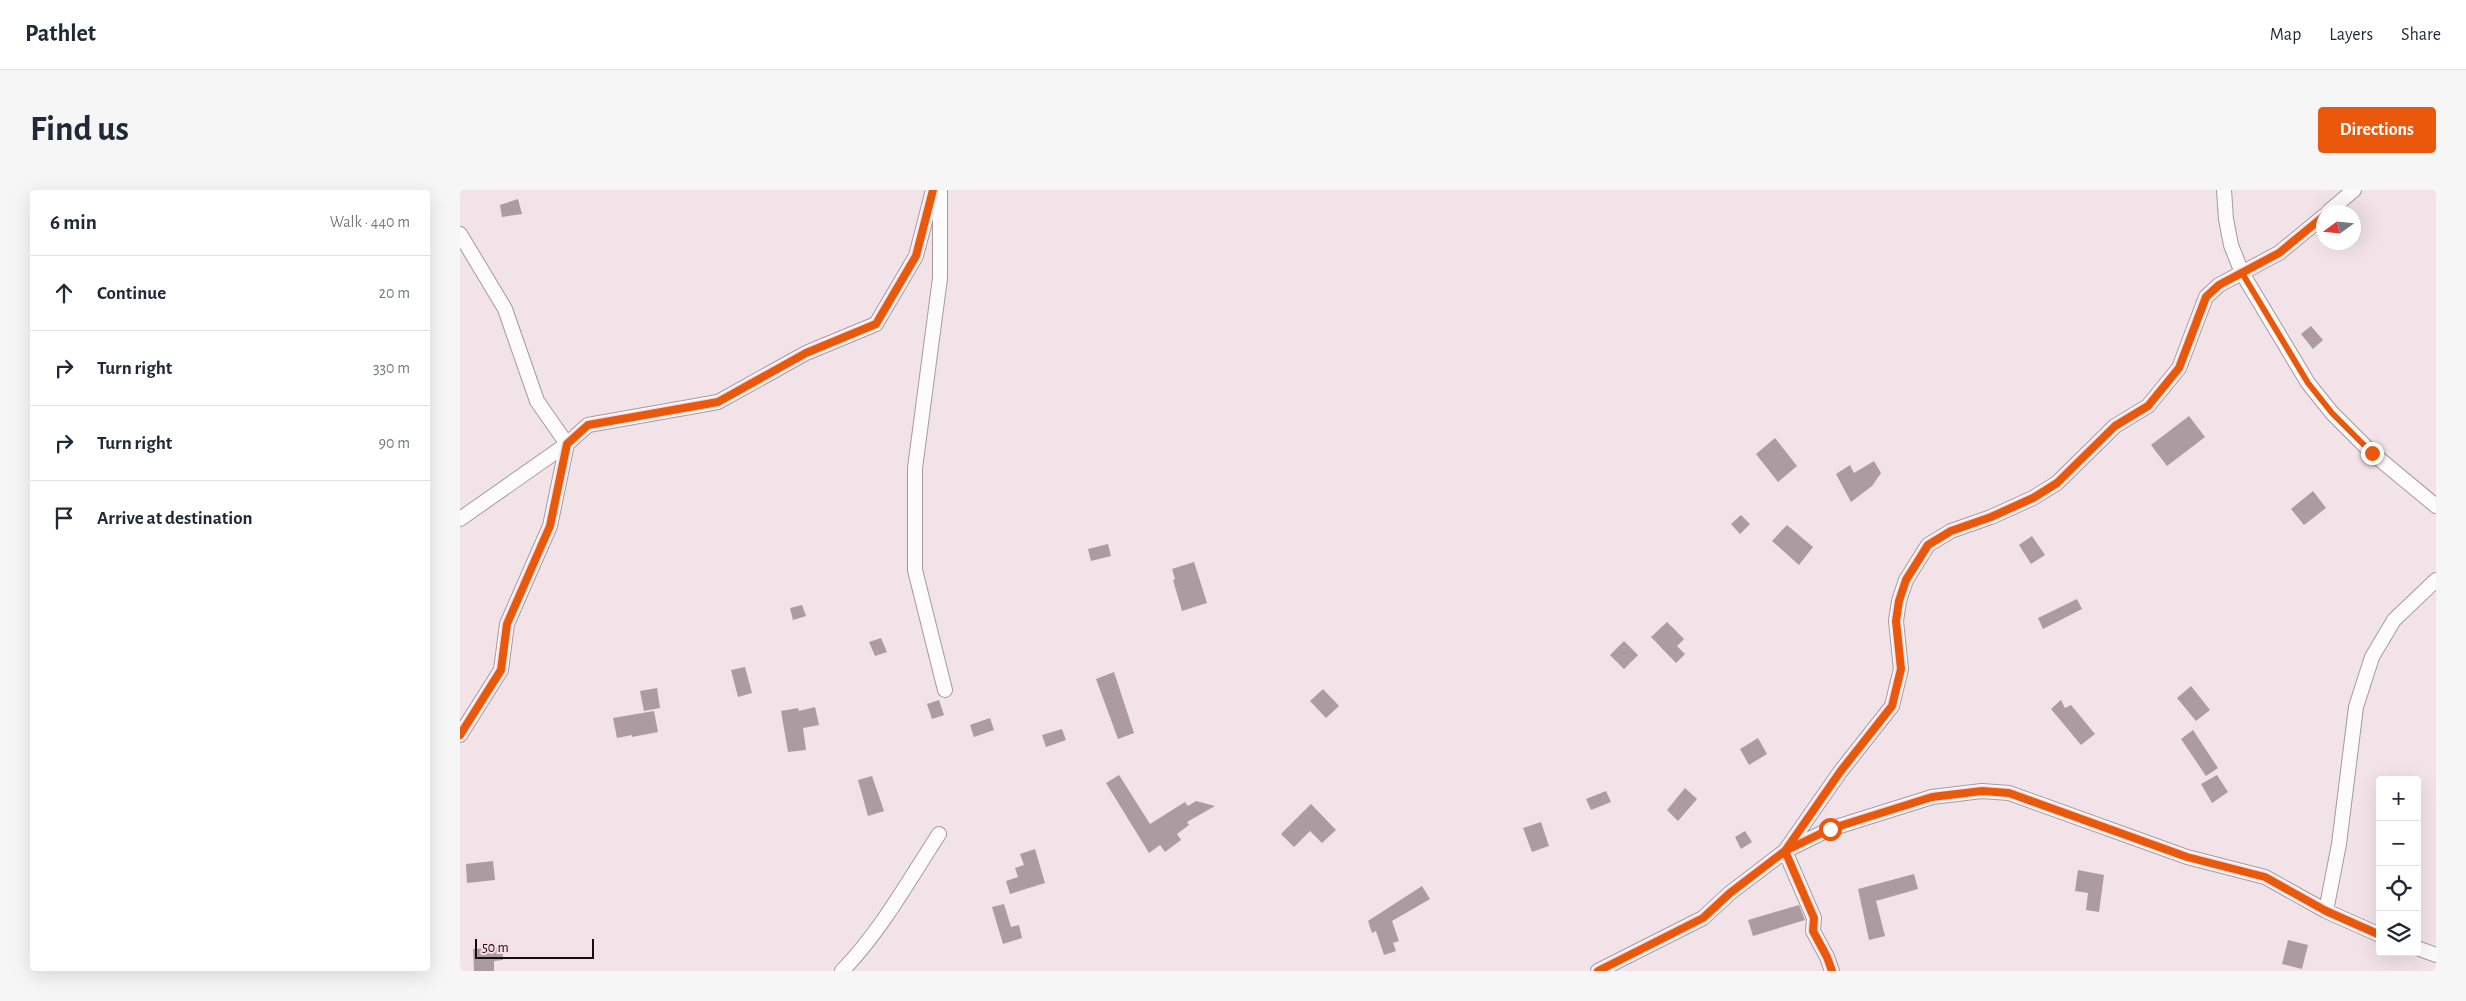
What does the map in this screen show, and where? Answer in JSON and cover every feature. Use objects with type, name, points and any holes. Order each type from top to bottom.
[{"type":"street","points":[[460,519],[567,444],[588,425],[718,402],[806,352],[876,324],[916,256],[933,190]]},
{"type":"street","points":[[940,190],[940,278],[915,468],[915,570],[946,690]]},
{"type":"street","points":[[2224,190],[2231,245],[2242,273],[2303,375],[2332,413],[2396,476],[2436,506]]},
{"type":"street","points":[[2336,205],[2354,190]]},
{"type":"street","points":[[1785,851],[1840,772],[1892,706],[1901,669],[1896,621],[1899,601],[1906,580],[1928,545],[1950,531],[1991,517],[2033,498],[2057,483],[2115,426],[2148,406],[2179,368],[2206,297],[2219,285],[2278,253],[2316,222]]},
{"type":"street","points":[[460,234],[505,308],[537,402],[567,444],[550,526],[508,624],[501,670],[460,736]]},
{"type":"street","points":[[2326,911],[2339,844],[2356,707],[2372,657],[2394,620],[2436,580]]},
{"type":"street","points":[[1598,971],[1703,918],[1730,894],[1785,851],[1830,829],[1932,797],[1982,791],[2009,793],[2187,857],[2265,877],[2326,911],[2376,932]]},
{"type":"street","points":[[842,971],[857,956],[891,908],[939,834]]},
{"type":"street","points":[[1785,851],[1814,918],[1813,931],[1828,957],[1832,971]]},
{"type":"street","points":[[2421,949],[2436,955]]},
{"type":"building","points":[[518,199],[522,214],[502,217],[500,205]]},
{"type":"building","points":[[2311,326],[2323,340],[2313,349],[2301,334]]},
{"type":"building","points":[[2189,416],[2205,437],[2167,466],[2151,445]]},
{"type":"building","points":[[1775,438],[1797,466],[1778,482],[1756,454]]},
{"type":"building","points":[[1874,461],[1881,473],[1872,486],[1851,502],[1836,474],[1850,465],[1854,473]]},
{"type":"building","points":[[2313,491],[2326,508],[2304,525],[2291,509]]},
{"type":"building","points":[[1741,515],[1750,524],[1740,534],[1731,524]]},
{"type":"building","points":[[1787,525],[1813,547],[1799,565],[1772,541]]},
{"type":"building","points":[[2032,536],[2045,555],[2031,564],[2019,545]]},
{"type":"building","points":[[1108,544],[1111,556],[1091,561],[1088,549]]},
{"type":"building","points":[[1194,562],[1207,603],[1182,611],[1173,580],[1175,579],[1172,569]]},
{"type":"building","points":[[2077,599],[2082,609],[2043,629],[2038,618]]},
{"type":"building","points":[[802,605],[806,616],[793,620],[790,608]]},
{"type":"building","points":[[1667,622],[1684,639],[1677,646],[1685,654],[1676,663],[1651,637]]},
{"type":"building","points":[[881,638],[887,652],[875,656],[869,642]]},
{"type":"building","points":[[1624,641],[1638,655],[1624,669],[1610,655]]},
{"type":"building","points":[[745,667],[752,693],[738,697],[731,670]]},
{"type":"building","points":[[1114,672],[1134,733],[1118,739],[1096,679]]},
{"type":"building","points":[[2191,686],[2210,710],[2196,721],[2177,698]]},
{"type":"building","points":[[657,688],[660,708],[644,711],[640,691]]},
{"type":"building","points":[[1323,689],[1339,706],[1326,718],[1310,701]]},
{"type":"building","points":[[939,700],[944,715],[932,719],[927,704]]},
{"type":"building","points":[[2061,700],[2065,708],[2071,705],[2095,734],[2081,745],[2051,709]]},
{"type":"building","points":[[815,707],[819,725],[803,728],[806,750],[788,752],[781,711],[798,708],[799,711]]},
{"type":"building","points":[[654,711],[658,732],[617,738],[613,718]]},
{"type":"building","points":[[990,718],[994,730],[974,737],[970,725]]},
{"type":"building","points":[[1062,729],[1066,740],[1046,747],[1042,735]]},
{"type":"building","points":[[2193,730],[2218,768],[2206,776],[2181,739]]},
{"type":"building","points":[[1758,738],[1767,754],[1749,765],[1740,749]]},
{"type":"building","points":[[1119,775],[1150,824],[1185,802],[1188,806],[1196,801],[1215,806],[1187,822],[1189,825],[1177,834],[1181,840],[1165,852],[1160,845],[1149,853],[1106,783]]},
{"type":"building","points":[[2217,775],[2228,792],[2212,803],[2201,784]]},
{"type":"building","points":[[872,776],[884,811],[868,816],[858,780]]},
{"type":"building","points":[[1685,788],[1697,799],[1678,821],[1667,810]]},
{"type":"building","points":[[1606,791],[1611,802],[1591,810],[1586,799]]},
{"type":"building","points":[[1311,804],[1336,830],[1322,843],[1310,831],[1294,847],[1281,834]]},
{"type":"building","points":[[1541,822],[1549,846],[1532,852],[1523,828]]},
{"type":"building","points":[[1745,831],[1752,842],[1741,849],[1735,837]]},
{"type":"building","points":[[1035,849],[1045,883],[1010,894],[1006,881],[1018,877],[1015,868],[1024,865],[1020,854]]},
{"type":"building","points":[[493,861],[495,880],[467,883],[466,864]]},
{"type":"building","points":[[2078,870],[2104,875],[2099,912],[2086,910],[2088,893],[2075,891]]},
{"type":"building","points":[[1914,874],[1918,889],[1876,901],[1885,936],[1869,940],[1858,889]]},
{"type":"building","points":[[1422,886],[1430,899],[1392,921],[1399,941],[1393,943],[1396,951],[1384,955],[1376,931],[1372,933],[1368,921]]},
{"type":"building","points":[[1004,904],[1011,927],[1019,925],[1022,938],[1003,944],[992,907]]},
{"type":"building","points":[[1799,905],[1805,920],[1753,936],[1748,920]]},
{"type":"building","points":[[2288,940],[2308,945],[2302,969],[2282,964]]},
{"type":"building","points":[[503,947],[503,960],[494,961],[494,971],[474,971],[473,949]]},
{"type":"cycle path","points":[[460,735],[501,670],[507,624],[550,526],[567,444],[588,425],[718,402],[806,353],[876,324],[916,256],[933,190]]},
{"type":"cycle path","points":[[1832,971],[1813,931],[1814,918],[1785,851],[1840,772],[1892,706],[1901,669],[1896,621],[1899,601],[1906,580],[1928,545],[1951,531],[1991,517],[2033,498],[2057,483],[2115,426],[2148,406],[2179,368],[2206,297],[2219,285],[2279,253],[2316,223]]},
{"type":"cycle path","points":[[1598,971],[1703,918],[1730,893],[1785,851],[1830,829],[1932,797],[1982,791],[2009,793],[2187,857],[2265,877],[2326,911],[2376,933]]},
{"type":"route","points":[[1830,829],[1785,851],[1840,772],[1892,706],[1901,669],[1896,621],[1899,601],[1906,580],[1917,560],[1928,545],[1950,531],[1991,517],[2033,498],[2057,483],[2115,426],[2148,406],[2179,368],[2206,297],[2219,285],[2242,273],[2282,343],[2308,383],[2332,413],[2372,453]]}]
